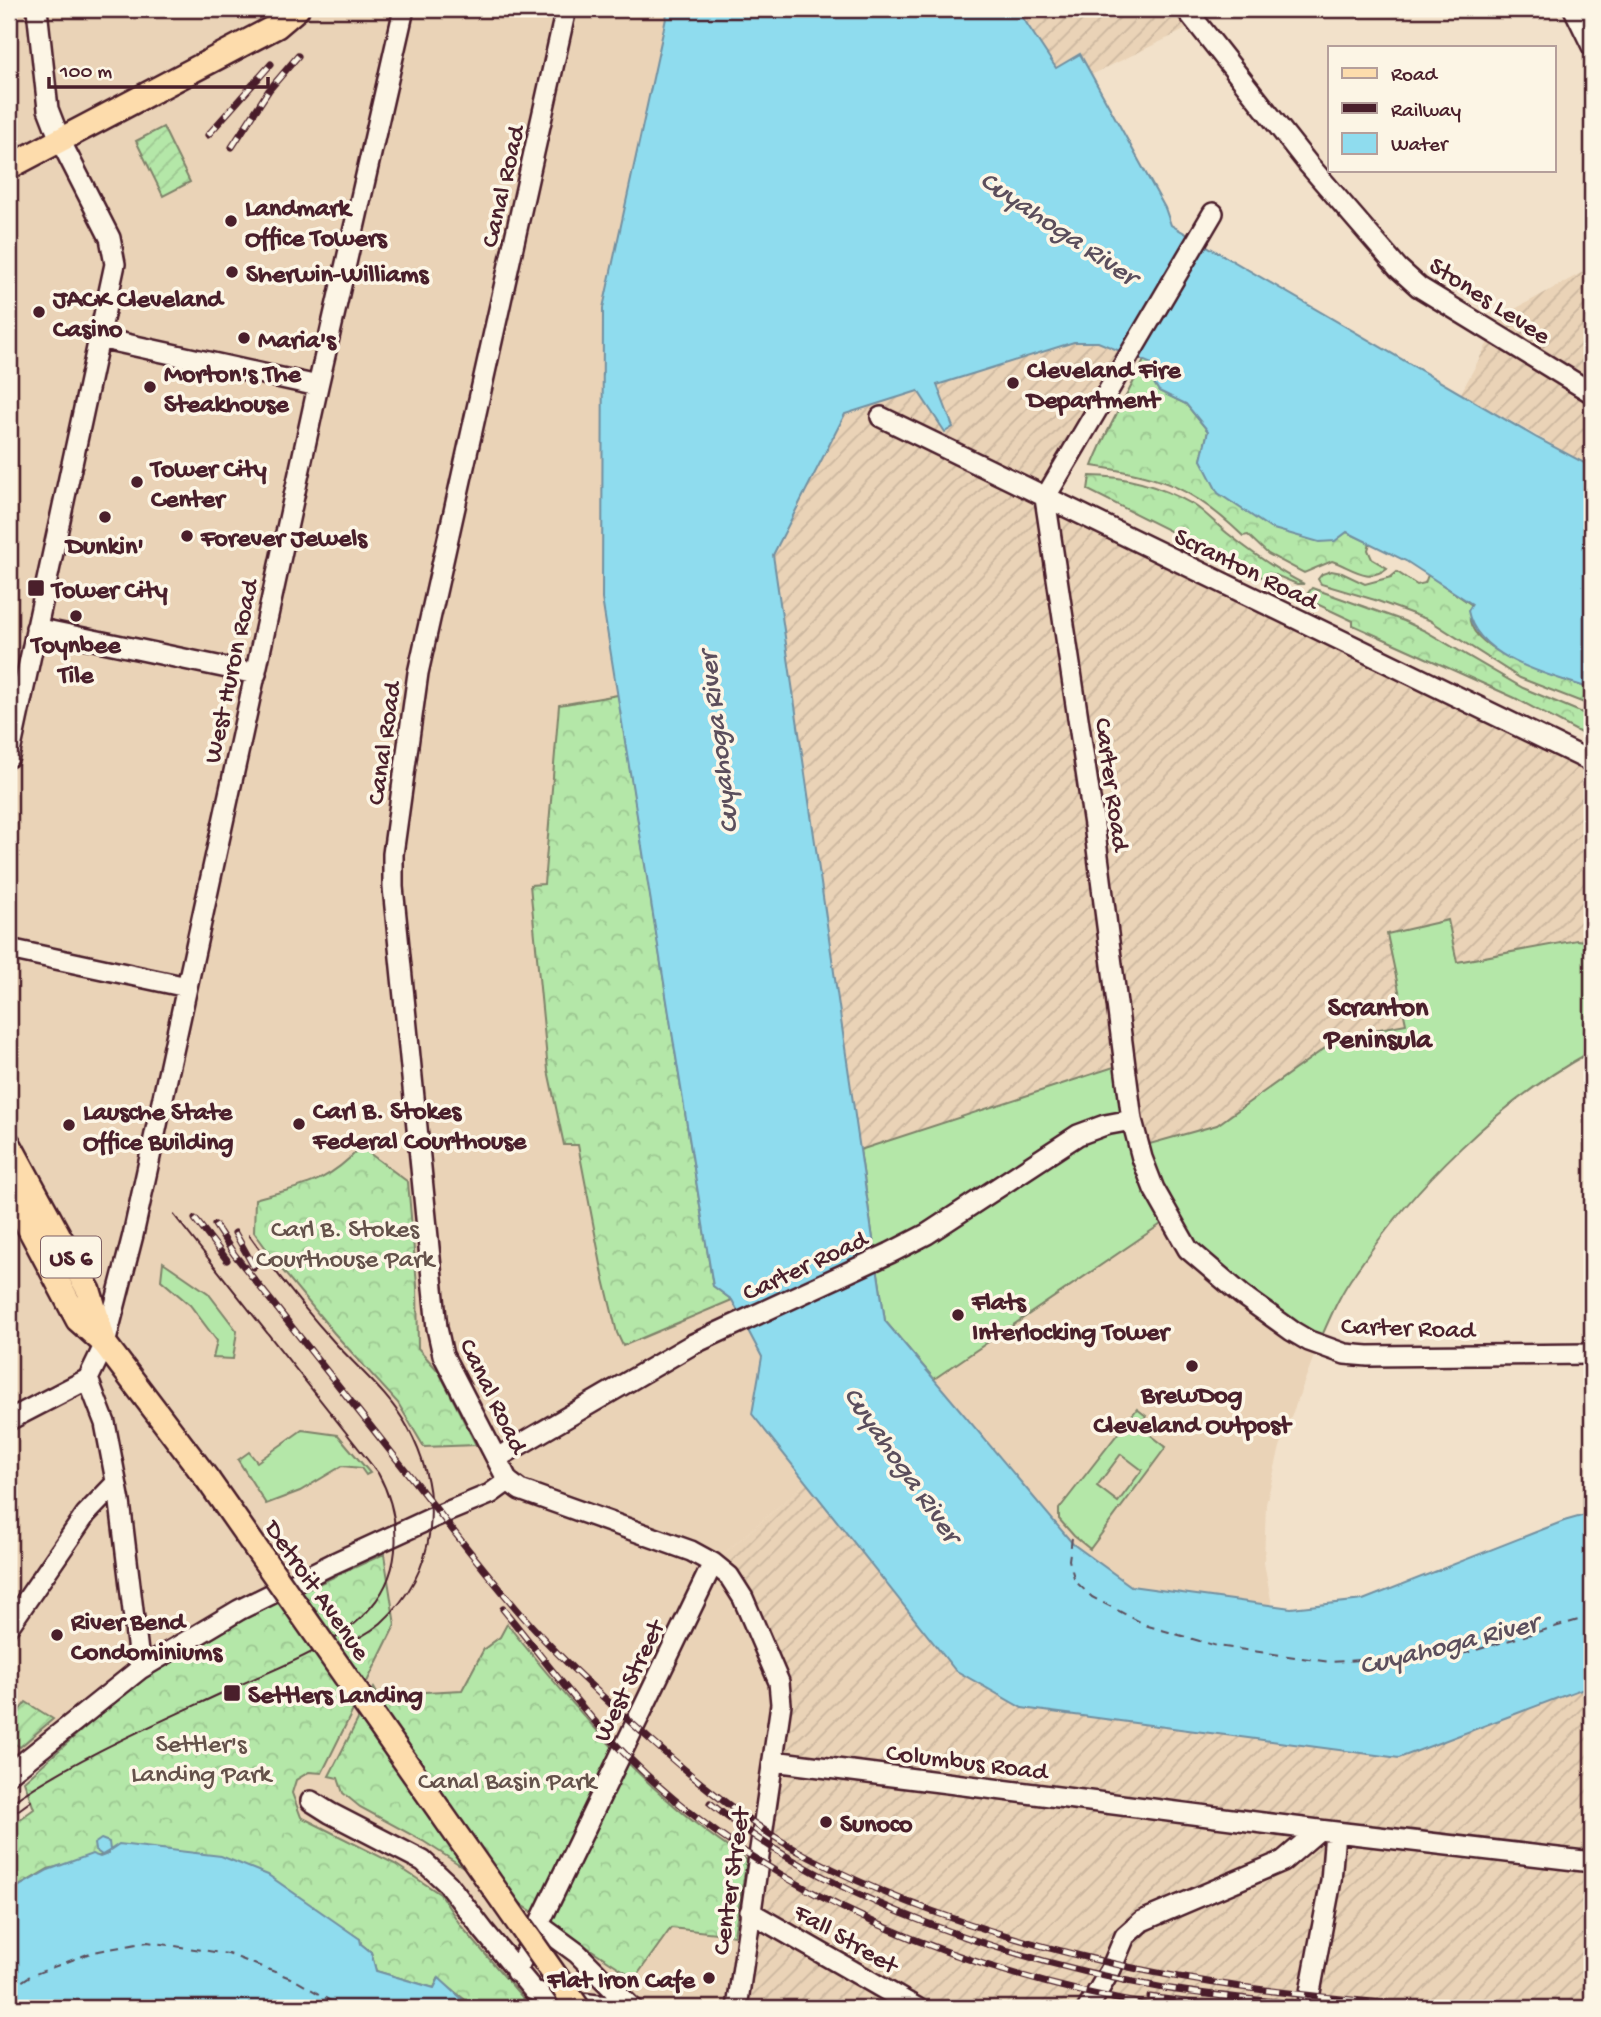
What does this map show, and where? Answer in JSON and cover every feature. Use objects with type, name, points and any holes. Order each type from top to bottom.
[{"type":"main road","points":[[9,167],[277,26],[297,9]]},
{"type":"main road","name":"US 6","points":[[9,1144],[89,1292],[105,1344]]},
{"type":"main road","name":"US 6","points":[[9,1190],[78,1321],[105,1344]]},
{"type":"main road","name":"Detroit Avenue","points":[[105,1344],[208,1480],[578,2008]]},
{"type":"street","points":[[9,757],[114,272],[115,255],[110,238],[60,140],[46,101],[37,9]]},
{"type":"street","name":"Canal Road","points":[[508,1481],[443,1355],[438,1337],[393,887],[393,854],[423,647],[566,9]]},
{"type":"street","name":"Stones Levee","points":[[1186,9],[1309,165],[1398,268],[1419,287],[1592,393]]},
{"type":"street","points":[[1574,9],[1592,46]]},
{"type":"street","name":"West Huron Road","points":[[88,1379],[105,1344],[132,1235],[399,14]]},
{"type":"street","points":[[1045,498],[1213,213]]},
{"type":"street","points":[[99,338],[318,386]]},
{"type":"street","name":"Scranton Road","points":[[881,417],[1592,762]]},
{"type":"street","name":"Carter Road","points":[[1045,498],[1094,825],[1132,1120],[1154,1189],[1188,1249],[1242,1295],[1292,1331],[1309,1341],[1345,1354],[1592,1354]]},
{"type":"street","points":[[36,628],[256,674]]},
{"type":"street","points":[[9,949],[187,987]]},
{"type":"street","name":"Carter Road","points":[[497,1458],[693,1344],[890,1254],[927,1234],[1078,1135],[1105,1125],[1132,1120]]},
{"type":"street","points":[[9,1420],[88,1379],[105,1423],[120,1502],[140,1669]]},
{"type":"street","points":[[9,1774],[140,1669],[239,1610],[332,1564],[490,1494],[508,1481],[520,1490],[691,1550],[729,1576],[743,1598],[779,1682],[780,1704],[773,1761]]},
{"type":"street","points":[[9,1626],[86,1514],[116,1484]]},
{"type":"street","name":"West Street","points":[[516,1972],[713,1563]]},
{"type":"street","name":"Columbus Road","points":[[773,1761],[1592,1862]]},
{"type":"street","name":"Center Street","points":[[737,2008],[773,1761]]},
{"type":"street","points":[[312,1801],[423,1861],[448,1884],[533,1990],[561,2001],[626,2008]]},
{"type":"street","points":[[1088,2008],[1111,1969],[1125,1936],[1142,1921],[1283,1861],[1327,1831],[1331,1881],[1307,2008]]},
{"type":"street","name":"Fall Street","points":[[750,1912],[916,2008]]},
{"type":"street","points":[[539,1925],[577,1953],[632,2008]]},
{"type":"shaded area","points":[[9,9],[668,9],[603,308],[602,599],[618,695],[559,705],[544,885],[531,885],[603,1275],[617,1333],[624,1346],[732,1300],[762,1357],[752,1414],[806,1483],[713,1563],[779,1682],[737,2008],[548,2008],[532,2005],[461,1926],[440,1894],[395,1864],[301,1818],[292,1793],[296,1780],[309,1772],[395,1625],[384,1540],[239,1610],[9,1774]]},
{"type":"shaded area","points":[[1017,9],[1186,9],[1197,24],[1091,75],[1080,54],[1056,68]]},
{"type":"shaded area","points":[[1592,267],[1592,467],[1461,393],[1502,316]]},
{"type":"shaded area","points":[[1074,342],[1098,342],[1131,355],[1045,498],[1592,762],[1592,942],[1577,940],[1457,963],[1387,935],[1406,1024],[1342,1036],[1217,1125],[1139,1147],[1125,1063],[860,1150],[773,554],[845,414],[918,390],[931,413],[953,426],[936,385]]},
{"type":"shaded area","points":[[1170,1217],[1318,1345],[1280,1447],[1266,1504],[1264,1563],[1272,1605],[1131,1586],[1073,1544],[934,1379]]},
{"type":"shaded area","points":[[806,1483],[955,1670],[1022,1708],[1399,1758],[1592,1685],[1592,2008],[737,2008],[779,1682],[713,1563]]},
{"type":"green space","points":[[163,127],[190,182],[163,196],[136,141]]},
{"type":"green space","points":[[1144,360],[1157,366],[1154,383],[1159,391],[1186,404],[1208,431],[1201,460],[1335,540],[1347,532],[1370,543],[1368,550],[1372,559],[1387,568],[1380,573],[1366,574],[1332,561],[1304,573],[1268,554],[1248,535],[1243,536],[1208,506],[1174,486],[1138,474],[1092,466]]},
{"type":"green space","points":[[1090,476],[1131,480],[1182,499],[1198,508],[1255,554],[1304,584],[1297,584],[1273,574],[1264,578],[1088,490]]},
{"type":"green space","points":[[1331,571],[1365,584],[1391,577],[1397,572],[1417,585],[1425,583],[1428,575],[1472,605],[1470,621],[1476,633],[1488,644],[1523,664],[1592,689],[1592,706],[1520,678],[1429,620],[1321,584],[1318,579],[1322,574]]},
{"type":"green space","points":[[1312,588],[1404,621],[1523,688],[1592,717],[1592,739],[1515,698],[1353,625],[1353,621],[1304,598]]},
{"type":"green space","points":[[618,695],[713,1286],[732,1300],[623,1346],[617,1333],[603,1275],[578,1145],[564,1145],[548,1070],[530,885],[544,884],[559,705]]},
{"type":"green space","points":[[1448,920],[1457,962],[1577,940],[1592,942],[1592,1051],[1557,1072],[1492,1120],[1461,1148],[1404,1208],[1349,1281],[1318,1345],[1242,1295],[1170,1218],[934,1379],[885,1321],[860,1150],[1126,1063],[1139,1147],[1217,1125],[1342,1036],[1406,1024],[1387,934]]},
{"type":"green space","name":"Carl B. Stokes Courthouse Park","points":[[361,1147],[408,1182],[417,1285],[418,1348],[439,1372],[476,1445],[424,1447],[398,1403],[334,1333],[254,1232],[255,1199],[300,1187],[324,1177],[336,1170]]},
{"type":"green space","points":[[163,1262],[208,1293],[237,1331],[233,1359],[213,1358],[217,1341],[190,1305],[161,1280]]},
{"type":"green space","points":[[1137,1409],[1146,1416],[1139,1426],[1166,1447],[1090,1549],[1059,1519],[1059,1509]],"holes":[[[1121,1454],[1142,1470],[1118,1502],[1097,1486]]]},
{"type":"green space","points":[[302,1430],[338,1435],[370,1473],[366,1475],[361,1468],[342,1466],[300,1491],[266,1504],[238,1460],[249,1452],[257,1462]]},
{"type":"green space","name":"Settler's Landing Park","points":[[384,1554],[395,1625],[322,1773],[309,1772],[296,1780],[292,1793],[301,1817],[395,1864],[440,1894],[461,1926],[522,1997],[532,2005],[548,2008],[476,2008],[438,1979],[434,1988],[376,1971],[371,1952],[361,1944],[360,1939],[323,1915],[108,1854],[48,1869],[9,1892],[9,1827],[34,1809],[24,1781],[115,1701],[147,1677],[257,1612]]},
{"type":"green space","name":"Canal Basin Park","points":[[507,1624],[561,1690],[647,1782],[712,1836],[747,1860],[734,1935],[671,1928],[635,1978],[423,1841],[360,1807],[343,1793],[338,1778],[329,1776],[374,1688],[382,1702],[406,1693],[462,1690],[484,1649],[500,1637]]},
{"type":"green space","points":[[26,1702],[53,1719],[20,1747],[9,1740],[9,1723]]},
{"type":"water","name":"Cuyahoga River","points":[[668,9],[1017,9],[1056,68],[1080,54],[1165,208],[1171,225],[1537,438],[1592,467],[1592,689],[1538,671],[1501,653],[1486,642],[1474,628],[1468,611],[1472,604],[1406,561],[1347,532],[1335,541],[1319,542],[1270,528],[1218,493],[1201,460],[1208,431],[1186,404],[1159,391],[1154,383],[1157,366],[1098,342],[1074,342],[937,385],[953,427],[945,432],[918,391],[845,414],[773,555],[885,1321],[1073,1544],[1131,1586],[1291,1608],[1363,1600],[1564,1521],[1592,1513],[1592,1685],[1399,1758],[1022,1708],[955,1670],[752,1414],[762,1357],[732,1300],[713,1286],[602,599],[603,308]]},
{"type":"water","points":[[101,1839],[109,1842],[110,1850],[119,1844],[221,1856],[268,1875],[360,1939],[361,1944],[371,1952],[376,1971],[434,1988],[439,1978],[476,2008],[9,2008],[9,1892],[48,1870],[92,1854],[100,1857],[108,1854],[109,1851],[102,1855],[95,1850],[94,1844]]},
{"type":"ferry route","points":[[1072,1538],[1069,1560],[1075,1581],[1092,1597],[1148,1626],[1217,1646],[1330,1662],[1466,1653],[1592,1616]]},
{"type":"ferry route","points":[[9,1990],[30,1976],[93,1952],[148,1942],[228,1954],[293,1979],[343,2008]]},
{"type":"tram line","points":[[9,1804],[119,1741],[326,1644],[358,1621],[371,1607],[382,1592],[394,1559],[395,1524],[386,1489],[378,1473],[174,1215]]},
{"type":"tram line","points":[[249,1235],[312,1317],[393,1405],[420,1453],[427,1479],[431,1505],[430,1531],[425,1556],[415,1580],[400,1602],[375,1628],[325,1654]]},
{"type":"tram line","points":[[9,1817],[31,1801]]},
{"type":"railway","points":[[232,147],[269,90],[298,56]]},
{"type":"railway","points":[[208,135],[271,64]]},
{"type":"railway","points":[[195,1219],[227,1260]]},
{"type":"railway","points":[[215,1225],[234,1254],[533,1628],[585,1680],[669,1756],[736,1811],[784,1843],[858,1881],[910,1903],[1020,1940],[1076,1955],[1132,1968],[1264,1990],[1425,2008]]},
{"type":"railway","points":[[235,1233],[254,1267]]},
{"type":"railway","points":[[503,1609],[578,1702],[626,1755],[682,1806],[743,1850],[807,1889],[875,1923],[945,1951],[1017,1974],[1164,2008]]},
{"type":"railway","points":[[710,1803],[758,1838],[810,1870],[925,1923],[986,1944],[1046,1962],[1164,1988],[1333,2008]]},
{"type":"railway","points":[[1150,1997],[1226,2008]]},
{"type":"place","name":"Landmark Office Towers","points":[[231,221]]},
{"type":"place","name":"Sherwin-Williams","points":[[232,272]]},
{"type":"place","name":"JACK Cleveland Casino","points":[[39,312]]},
{"type":"place","name":"Maria's","points":[[244,338]]},
{"type":"place","name":"Cleveland Fire Department","points":[[1013,383]]},
{"type":"place","name":"Morton's The Steakhouse","points":[[150,387]]},
{"type":"place","name":"Tower City Center","points":[[137,482]]},
{"type":"place","name":"Dunkin'","points":[[105,517]]},
{"type":"place","name":"Forever Jewels","points":[[187,536]]},
{"type":"place","name":"Tower City","points":[[36,588]]},
{"type":"place","name":"Toynbee Tile","points":[[76,616]]},
{"type":"place","name":"Carl B. Stokes Federal Courthouse","points":[[299,1124]]},
{"type":"place","name":"Lausche State Office Building","points":[[69,1125]]},
{"type":"place","name":"Flats Interlocking Tower","points":[[958,1315]]},
{"type":"place","name":"BrewDog Cleveland Outpost","points":[[1192,1366]]},
{"type":"place","name":"River Bend Condominiums","points":[[57,1635]]},
{"type":"place","name":"Settlers Landing","points":[[232,1693]]},
{"type":"place","name":"Sunoco","points":[[826,1822]]},
{"type":"place","name":"Flat Iron Cafe","points":[[709,1978]]},
{"type":"district","name":"Scranton Peninsula","points":[[1378,1021]]}]
